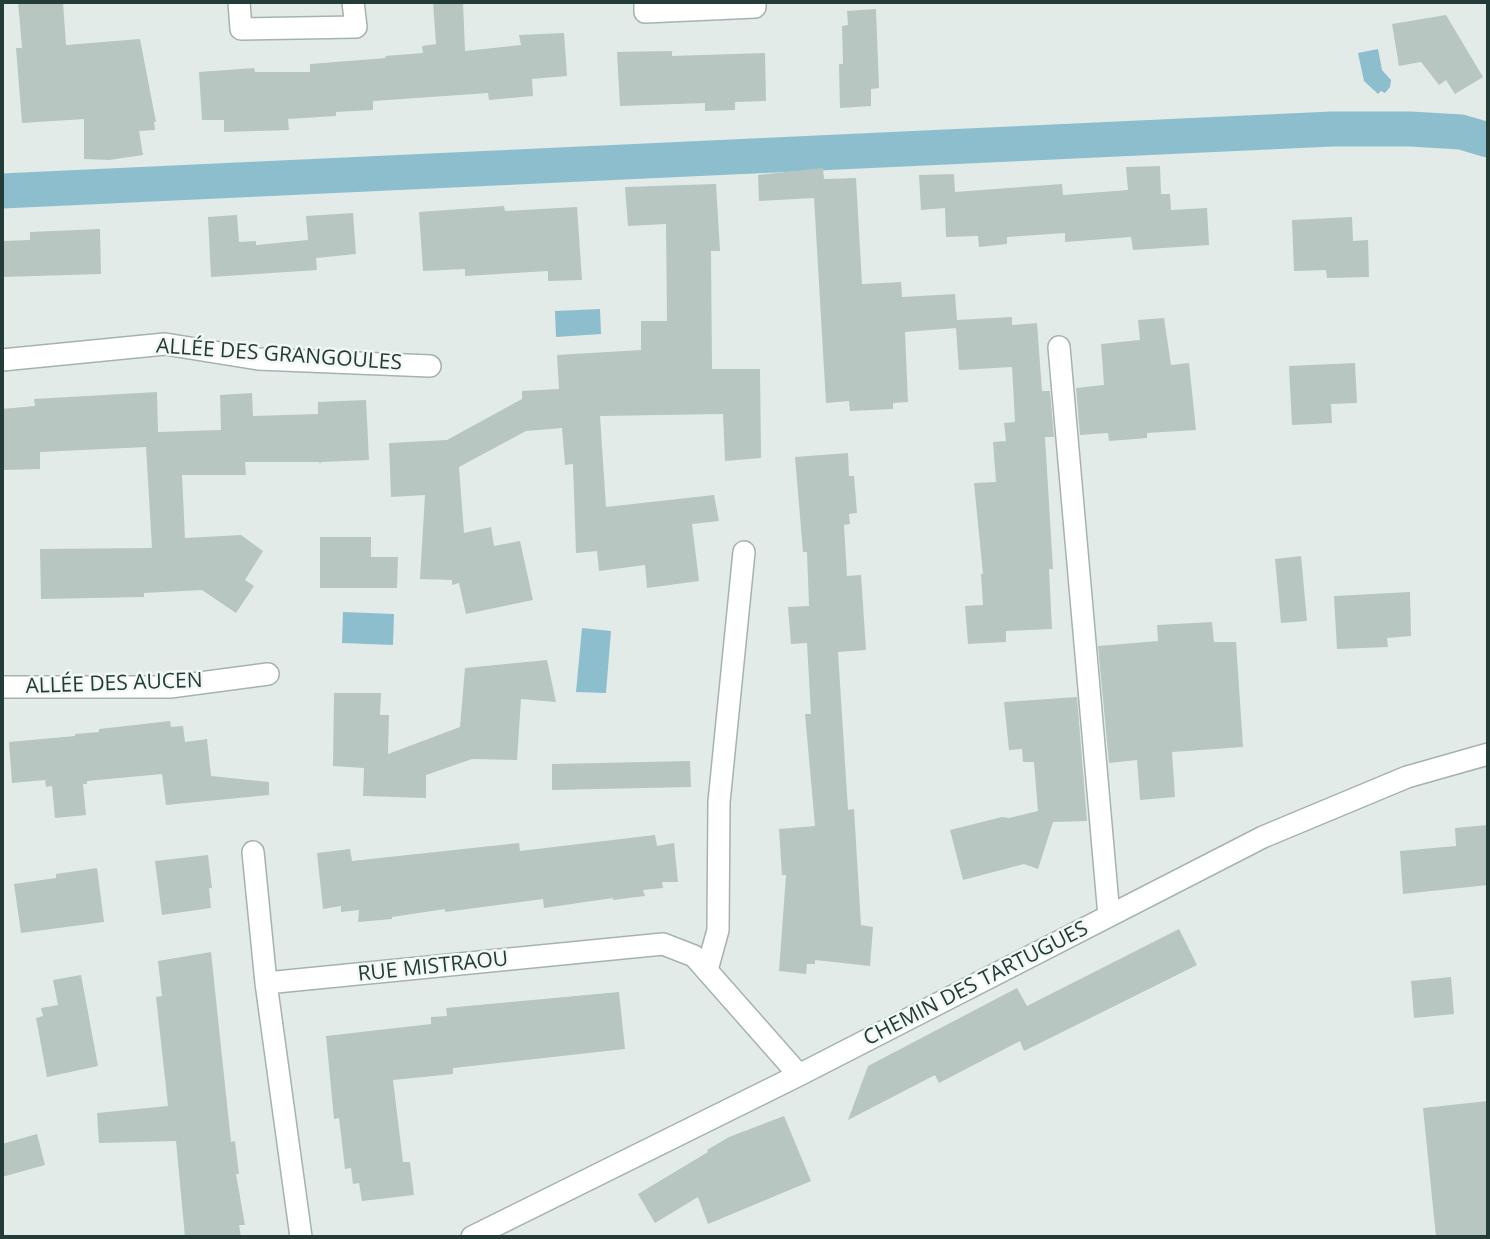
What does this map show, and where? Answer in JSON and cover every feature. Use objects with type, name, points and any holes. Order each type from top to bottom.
[{"type":"street","points":[[239,2],[241,29],[356,27],[353,2]]},
{"type":"street","points":[[645,2],[645,12],[755,7],[755,2]]},
{"type":"street","name":"ALLÉE DES GRANGOULES","points":[[2,360],[165,344],[258,359],[430,366]]},
{"type":"street","points":[[1059,347],[1108,916]]},
{"type":"street","points":[[707,970],[718,930],[719,802],[744,552]]},
{"type":"street","name":"ALLÉE DES AUCEN","points":[[2,687],[170,687],[268,674]]},
{"type":"street","name":"CHEMIN DES TARTUGUES","points":[[472,1237],[799,1075],[1263,836],[1407,777],[1488,754]]},
{"type":"street","points":[[253,852],[266,984],[301,1237]]},
{"type":"street","name":"RUE MISTRAOU","points":[[266,984],[663,944],[694,956],[799,1075]]},
{"type":"water","points":[[1378,49],[1382,70],[1391,80],[1385,93],[1381,91],[1378,94],[1364,81],[1358,53]]},
{"type":"water","points":[[600,309],[601,334],[556,337],[555,311]]},
{"type":"water","points":[[343,612],[394,614],[393,645],[342,643]]},
{"type":"water","points":[[582,628],[611,631],[606,693],[576,692]]},
{"type":"building","points":[[18,2],[63,2],[66,45],[140,39],[156,122],[155,130],[139,131],[143,155],[109,160],[84,159],[84,119],[22,123],[16,48],[22,48]]},
{"type":"building","points":[[433,2],[463,2],[465,51],[521,45],[519,35],[564,33],[567,76],[532,79],[533,96],[489,100],[488,93],[373,101],[373,110],[288,119],[289,130],[224,132],[224,120],[202,120],[199,72],[254,68],[255,72],[310,72],[310,64],[423,53],[422,46],[436,44]]},
{"type":"building","points":[[876,9],[879,88],[871,89],[871,106],[840,108],[839,64],[843,64],[842,26],[848,25],[847,11]]},
{"type":"building","points":[[1446,15],[1483,77],[1455,94],[1446,80],[1439,85],[1421,62],[1399,66],[1392,24]]},
{"type":"building","points":[[672,51],[672,56],[765,53],[766,101],[735,102],[735,110],[705,111],[705,103],[620,106],[617,52]]},
{"type":"building","points":[[1160,166],[1161,194],[1170,194],[1171,210],[1207,208],[1209,245],[1133,250],[1131,237],[1065,242],[1065,233],[1007,237],[1007,244],[979,247],[978,236],[946,237],[945,208],[921,210],[919,175],[954,174],[955,192],[1062,184],[1063,195],[1128,190],[1126,167]]},
{"type":"building","points":[[823,168],[824,179],[856,178],[862,284],[901,282],[902,297],[955,294],[957,320],[1012,317],[1012,325],[1037,323],[1042,391],[1050,391],[1054,437],[1045,437],[1053,569],[1049,569],[1052,629],[1006,631],[1006,642],[968,644],[965,606],[983,605],[983,574],[974,483],[996,482],[993,442],[1006,441],[1004,423],[1015,422],[1012,367],[959,370],[956,328],[905,332],[908,402],[893,403],[893,409],[850,411],[849,401],[826,403],[814,198],[759,201],[758,175]]},
{"type":"building","points":[[716,184],[720,251],[711,251],[712,369],[760,369],[761,458],[725,461],[723,414],[600,416],[606,507],[714,495],[719,521],[692,524],[699,581],[647,588],[645,565],[599,571],[597,551],[576,553],[573,464],[565,465],[562,428],[526,431],[459,467],[464,533],[491,527],[494,546],[520,541],[533,600],[466,614],[459,583],[452,585],[452,580],[420,579],[425,495],[391,497],[389,443],[447,440],[522,399],[522,391],[559,389],[557,355],[641,350],[641,321],[667,321],[666,224],[628,226],[625,187]]},
{"type":"building","points":[[504,206],[505,211],[577,207],[582,280],[548,281],[548,271],[465,276],[465,269],[423,271],[419,212]]},
{"type":"building","points":[[353,213],[356,254],[316,258],[317,270],[211,277],[208,217],[237,215],[239,242],[256,241],[256,245],[308,240],[306,216]]},
{"type":"building","points":[[1352,217],[1353,241],[1368,240],[1369,277],[1327,278],[1326,270],[1294,271],[1292,220]]},
{"type":"building","points":[[100,229],[101,274],[2,277],[2,241],[30,240],[30,232]]},
{"type":"building","points":[[1164,318],[1171,365],[1189,363],[1196,430],[1147,433],[1147,438],[1109,441],[1108,433],[1080,435],[1076,388],[1104,385],[1101,344],[1140,340],[1138,320]]},
{"type":"building","points":[[1355,363],[1357,403],[1331,404],[1332,423],[1292,425],[1289,366]]},
{"type":"building","points":[[157,392],[158,432],[221,430],[220,395],[252,393],[253,416],[318,414],[318,402],[366,400],[369,460],[320,464],[245,462],[246,475],[182,475],[185,538],[241,535],[263,551],[245,580],[254,586],[236,613],[202,590],[144,593],[144,597],[41,599],[40,549],[152,548],[146,447],[40,452],[40,469],[3,470],[2,409],[35,406],[34,399]]},
{"type":"building","points":[[848,453],[849,476],[854,476],[857,513],[849,514],[850,524],[844,525],[847,576],[861,575],[866,650],[838,652],[848,810],[854,809],[861,925],[873,927],[870,966],[815,960],[815,964],[807,964],[806,974],[779,971],[786,875],[782,875],[779,829],[815,826],[805,714],[811,714],[807,643],[791,644],[788,607],[809,606],[807,552],[803,552],[795,457]]},
{"type":"building","points":[[320,537],[371,537],[371,557],[398,557],[397,588],[320,588]]},
{"type":"building","points":[[1301,556],[1307,621],[1281,623],[1275,559]]},
{"type":"building","points":[[1410,592],[1411,636],[1387,638],[1388,647],[1337,649],[1334,596]]},
{"type":"building","points":[[1212,622],[1214,642],[1236,642],[1243,747],[1172,752],[1175,797],[1140,800],[1137,760],[1109,763],[1098,646],[1158,641],[1157,625]]},
{"type":"building","points":[[547,660],[556,702],[521,699],[517,760],[472,759],[426,775],[426,798],[363,796],[364,768],[333,766],[334,693],[381,693],[380,715],[389,715],[388,754],[460,727],[465,668]]},
{"type":"building","points":[[1077,697],[1087,821],[1053,822],[1038,869],[1024,864],[963,880],[950,830],[1038,811],[1034,762],[1023,762],[1022,749],[1009,750],[1004,702]]},
{"type":"building","points":[[170,721],[171,727],[183,726],[185,742],[207,739],[211,776],[269,782],[269,795],[166,805],[162,774],[87,781],[87,784],[83,784],[86,815],[55,818],[52,786],[46,787],[45,780],[12,783],[9,742],[75,736],[99,732],[99,729]]},
{"type":"building","points":[[690,761],[691,787],[552,790],[552,764]]},
{"type":"building","points":[[1488,825],[1488,885],[1403,894],[1400,851],[1456,846],[1455,828]]},
{"type":"building","points":[[655,835],[657,846],[674,843],[678,882],[662,882],[663,888],[643,890],[645,896],[544,908],[543,899],[445,912],[445,909],[358,922],[359,910],[341,912],[341,906],[323,909],[317,853],[350,849],[352,861],[519,843],[520,851]]},
{"type":"building","points":[[208,855],[212,888],[209,888],[211,908],[162,915],[155,861]]},
{"type":"building","points":[[97,868],[104,922],[21,933],[14,884]]},
{"type":"building","points":[[1179,929],[1197,965],[1024,1051],[1020,1041],[939,1083],[935,1075],[848,1120],[868,1066],[1017,988],[1027,1006]]},
{"type":"building","points":[[211,952],[231,1142],[235,1141],[239,1174],[236,1174],[245,1225],[239,1225],[241,1237],[185,1237],[176,1141],[99,1143],[97,1113],[168,1106],[156,997],[162,996],[158,961]]},
{"type":"building","points":[[81,975],[98,1066],[47,1077],[36,1018],[43,1016],[41,1008],[58,1005],[53,980]]},
{"type":"building","points":[[1451,977],[1454,1014],[1414,1018],[1411,981]]},
{"type":"building","points":[[619,992],[625,1049],[453,1068],[453,1074],[393,1080],[403,1162],[410,1162],[414,1195],[362,1201],[359,1183],[353,1184],[351,1168],[345,1169],[339,1118],[334,1119],[326,1036],[431,1024],[431,1017],[447,1016],[446,1008]]},
{"type":"building","points":[[1488,1101],[1488,1237],[1436,1237],[1423,1108]]},
{"type":"building","points":[[784,1116],[811,1181],[708,1224],[698,1197],[655,1223],[638,1194],[729,1137]]},
{"type":"building","points":[[37,1134],[45,1165],[2,1177],[2,1144]]},
{"type":"waterway","points":[[2,191],[1332,129],[1461,132],[1488,140]]}]
